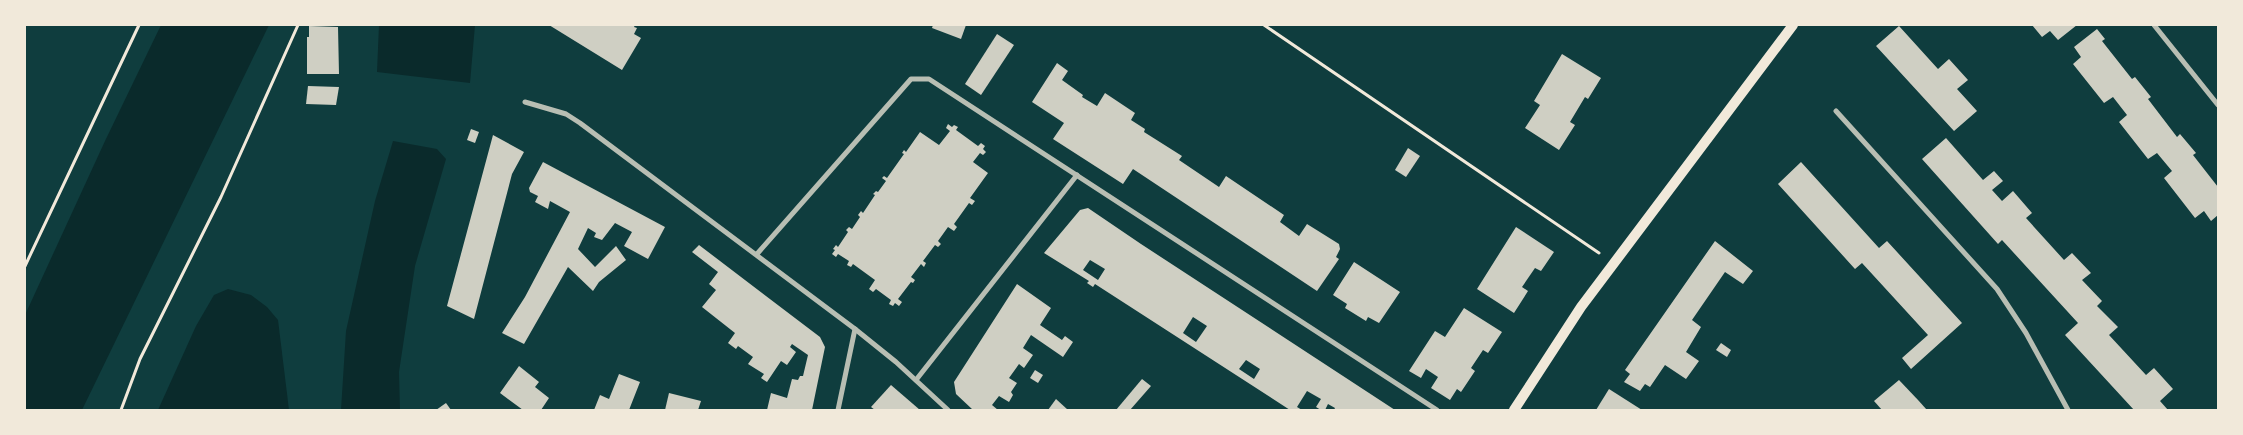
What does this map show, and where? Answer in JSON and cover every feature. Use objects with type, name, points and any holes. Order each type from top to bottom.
[{"type":"main road","points":[[1514,410],[1556,342],[1793,25]]},
{"type":"street","points":[[2154,25],[2218,105]]},
{"type":"street","points":[[757,254],[911,80],[929,80],[1077,174],[1437,410]]},
{"type":"street","points":[[526,102],[566,114],[757,254],[855,330],[916,380],[948,410]]},
{"type":"street","points":[[1836,111],[1997,289],[2026,333],[2068,410]]},
{"type":"street","points":[[916,380],[1077,174]]},
{"type":"street","points":[[838,410],[855,330]]},
{"type":"path","points":[[25,266],[139,25]]},
{"type":"path","points":[[121,410],[140,358],[221,197],[298,25]]},
{"type":"path","points":[[1264,25],[1614,263]]},
{"type":"water","points":[[161,25],[269,25],[82,410],[25,410],[25,315]]},
{"type":"water","points":[[379,25],[475,25],[470,83],[377,72]]},
{"type":"water","points":[[393,141],[437,149],[446,159],[415,266],[399,372],[400,410],[341,410],[346,331],[375,201]]},
{"type":"water","points":[[228,289],[251,295],[267,307],[278,320],[289,410],[158,410],[196,326],[214,295]]},
{"type":"building","points":[[549,25],[635,25],[634,27],[637,28],[634,34],[641,38],[622,70]]},
{"type":"building","points":[[933,25],[966,25],[961,39],[932,28]]},
{"type":"building","points":[[2032,25],[2077,25],[2058,40],[2050,31],[2042,37]]},
{"type":"building","points":[[309,26],[338,27],[339,74],[307,74],[307,37],[309,37]]},
{"type":"building","points":[[1899,26],[1938,69],[1949,59],[1968,80],[1957,89],[1977,111],[1954,131],[1876,46]]},
{"type":"building","points":[[2097,29],[2105,39],[2102,41],[2132,79],[2135,77],[2151,97],[2148,99],[2177,137],[2180,134],[2196,153],[2193,155],[2218,187],[2218,215],[2211,221],[2204,211],[2195,218],[2164,178],[2172,171],[2157,153],[2148,159],[2119,122],[2127,115],[2113,97],[2104,103],[2073,64],[2081,57],[2074,47]]},
{"type":"building","points":[[997,34],[1014,45],[981,95],[965,84]]},
{"type":"building","points":[[1562,54],[1601,78],[1588,99],[1585,97],[1570,122],[1575,125],[1559,150],[1525,128],[1540,105],[1534,101]]},
{"type":"building","points":[[1057,63],[1068,71],[1062,80],[1083,95],[1082,97],[1097,106],[1105,93],[1135,113],[1131,120],[1145,129],[1144,132],[1182,156],[1179,160],[1219,187],[1226,176],[1284,215],[1280,222],[1299,236],[1307,224],[1339,244],[1340,249],[1336,257],[1339,259],[1317,291],[1133,169],[1123,184],[1053,139],[1064,123],[1032,102]]},
{"type":"building","points":[[308,86],[339,87],[336,105],[306,104]]},
{"type":"building","points":[[948,124],[952,127],[954,125],[958,127],[956,130],[978,146],[981,143],[985,146],[983,149],[986,152],[983,155],[980,153],[973,162],[988,173],[970,198],[975,201],[972,205],[969,203],[954,224],[957,227],[954,231],[948,227],[938,241],[941,244],[938,247],[935,245],[923,261],[926,263],[924,267],[921,264],[911,277],[915,280],[913,283],[911,282],[898,299],[902,302],[899,306],[895,303],[893,306],[889,304],[891,300],[876,289],[873,292],[869,289],[875,280],[853,264],[851,267],[847,265],[849,261],[838,254],[836,257],[832,254],[835,250],[833,249],[836,245],[838,247],[848,232],[846,230],[849,227],[852,229],[860,217],[858,215],[861,211],[863,213],[875,195],[873,194],[876,191],[878,192],[886,181],[882,178],[884,176],[887,178],[904,154],[902,153],[904,150],[906,152],[920,132],[939,145],[950,131],[946,128]]},
{"type":"building","points":[[471,129],[479,132],[475,143],[467,140]]},
{"type":"building","points":[[493,135],[524,152],[512,174],[474,319],[447,306]]},
{"type":"building","points":[[1946,138],[1983,180],[1994,171],[2003,181],[1992,190],[2002,201],[2013,191],[2032,213],[2026,218],[2064,260],[2072,253],[2091,273],[2082,280],[2102,301],[2097,306],[2118,327],[2109,335],[2146,375],[2154,368],[2173,389],[2160,401],[2168,410],[2134,410],[2065,335],[2078,323],[2002,240],[1998,244],[1922,159]]},
{"type":"building","points":[[1408,148],[1420,156],[1406,177],[1395,170]]},
{"type":"building","points":[[543,162],[665,227],[648,259],[624,246],[632,232],[615,223],[602,240],[594,237],[596,233],[588,228],[578,249],[595,267],[616,246],[626,260],[599,282],[593,291],[568,267],[524,344],[502,333],[525,297],[570,212],[550,201],[548,209],[535,202],[538,196],[530,192],[529,188]]},
{"type":"building","points":[[1801,162],[1879,248],[1887,241],[1962,323],[1911,369],[1902,358],[1928,335],[1862,263],[1855,269],[1778,184]]},
{"type":"building","points":[[1088,208],[1395,410],[1334,410],[1335,408],[1328,404],[1325,410],[1321,410],[1316,407],[1321,399],[1307,391],[1297,407],[1302,410],[1290,410],[1095,284],[1093,287],[1087,283],[1089,281],[1044,253],[1080,210]],"holes":[[[1090,260],[1105,269],[1098,280],[1083,270]],[[1193,317],[1207,326],[1196,342],[1183,333]],[[1246,360],[1260,369],[1254,379],[1239,369]]]},
{"type":"building","points":[[1516,227],[1554,252],[1541,271],[1535,268],[1522,287],[1528,291],[1514,313],[1477,289]]},
{"type":"building","points":[[1715,241],[1753,271],[1743,284],[1725,272],[1692,320],[1701,327],[1686,352],[1699,361],[1686,379],[1665,365],[1650,387],[1645,384],[1640,391],[1624,382],[1630,374],[1625,370]]},
{"type":"building","points":[[699,245],[820,337],[825,347],[812,410],[767,410],[771,393],[787,398],[792,379],[798,380],[800,376],[803,376],[808,355],[792,344],[790,347],[796,352],[787,365],[781,361],[767,382],[761,378],[764,374],[748,364],[753,357],[738,346],[736,349],[728,343],[735,333],[702,307],[716,290],[709,284],[718,272],[692,252]]},
{"type":"building","points":[[1354,262],[1400,292],[1379,323],[1368,317],[1366,321],[1345,308],[1347,304],[1333,295]]},
{"type":"building","points":[[1017,284],[1051,308],[1040,325],[1062,340],[1065,336],[1073,342],[1063,357],[1031,335],[1023,348],[1033,355],[1024,368],[1019,364],[1009,378],[1017,383],[1011,392],[1013,395],[1009,402],[999,396],[992,405],[998,410],[973,410],[956,394],[954,382]]},
{"type":"building","points":[[1464,308],[1502,332],[1488,353],[1483,350],[1471,368],[1475,371],[1461,392],[1457,389],[1450,400],[1431,388],[1438,377],[1426,369],[1421,378],[1409,371],[1435,331],[1445,337]]},
{"type":"building","points":[[1721,343],[1731,350],[1727,357],[1716,350]]},
{"type":"building","points":[[519,366],[539,382],[535,387],[549,398],[541,410],[523,410],[500,393]]},
{"type":"building","points":[[1035,370],[1043,375],[1038,383],[1030,378]]},
{"type":"building","points":[[619,374],[640,382],[629,410],[594,410],[600,395],[609,399]]},
{"type":"building","points":[[1142,379],[1151,386],[1130,410],[1116,410]]},
{"type":"building","points":[[1899,380],[1927,410],[1882,410],[1874,401]]},
{"type":"building","points":[[891,385],[920,410],[875,410],[871,407]]},
{"type":"building","points":[[1609,389],[1642,410],[1596,410]]},
{"type":"building","points":[[669,393],[701,401],[698,410],[665,410]]},
{"type":"building","points":[[1056,399],[1068,410],[1048,410]]},
{"type":"building","points":[[446,403],[451,410],[436,410]]}]
